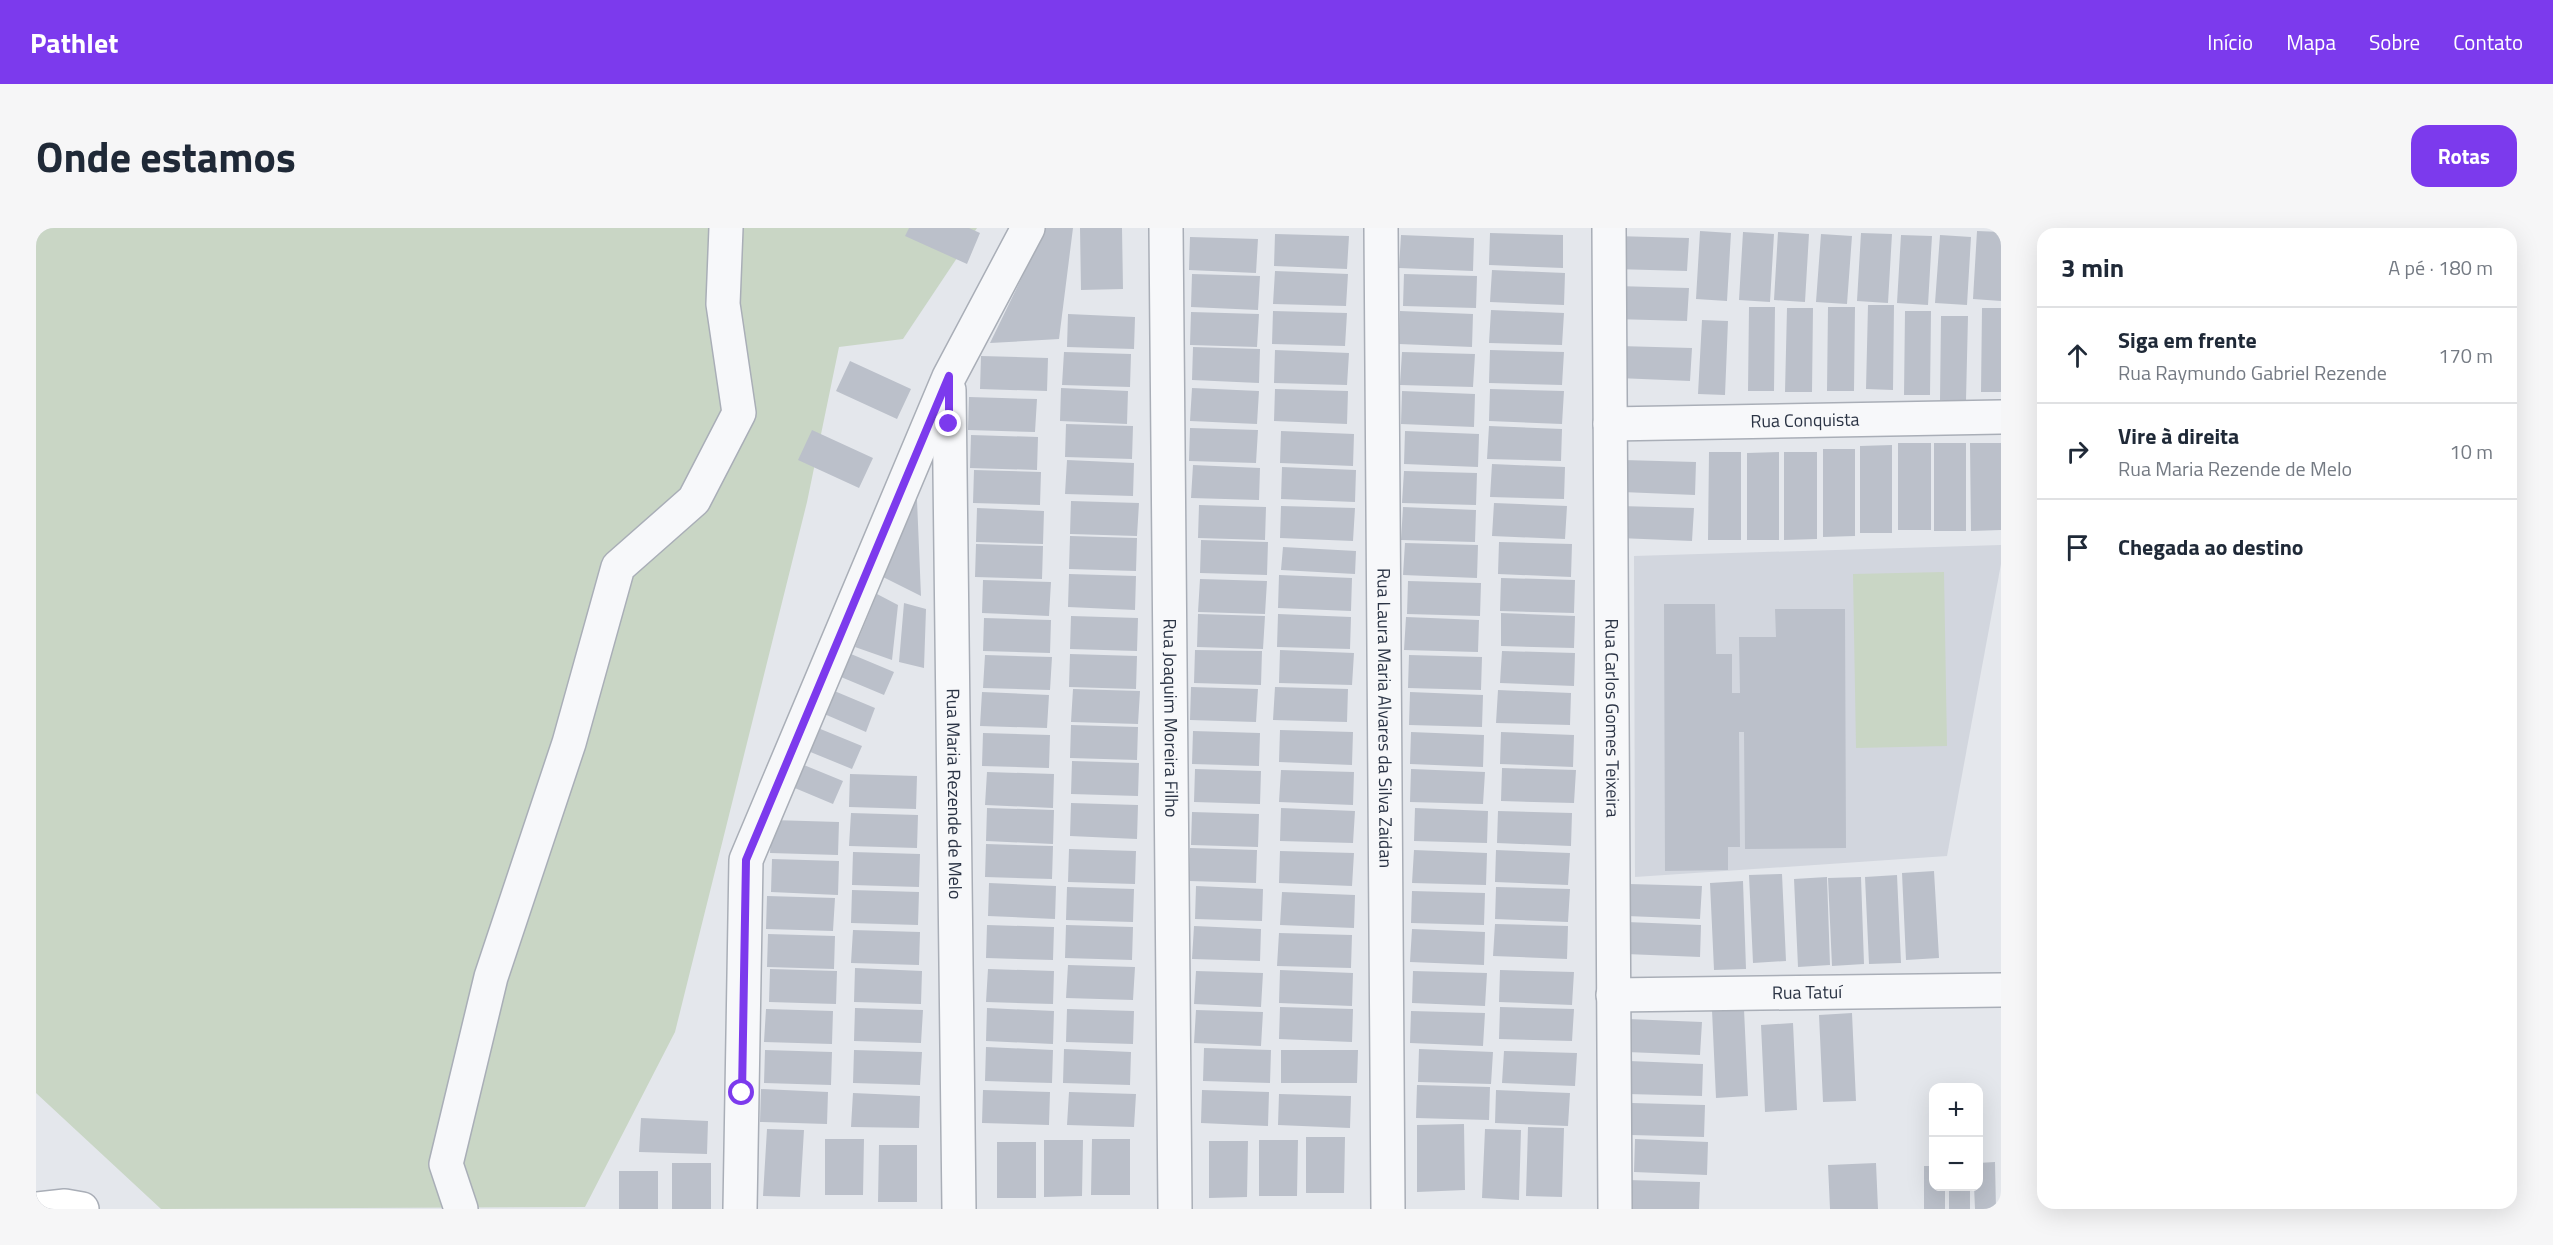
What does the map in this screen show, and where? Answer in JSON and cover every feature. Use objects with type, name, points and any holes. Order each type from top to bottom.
[{"type":"street","points":[[461,1209],[446,1164],[491,977],[569,743],[618,567],[694,500],[739,413],[723,304],[726,228]]},
{"type":"street","points":[[740,1209],[746,860],[949,376],[1028,228]]},
{"type":"street","name":"Rua Joaquim Moreira Filho","points":[[1166,228],[1175,1209]]},
{"type":"street","name":"Rua Laura Maria Alvares da Silva Zaidan","points":[[1381,228],[1388,1209]]},
{"type":"street","name":"Rua Carlos Gomes Teixeira","points":[[1609,228],[1615,1209]]},
{"type":"street","name":"Rua Maria Rezende de Melo","points":[[949,376],[959,1209]]},
{"type":"street","name":"Rua Conquista","points":[[1610,424],[2001,417]]},
{"type":"street","name":"Rua Tatuí","points":[[1613,995],[2001,990]]},
{"type":"street","points":[[38,1209],[65,1206],[82,1209]]},
{"type":"shaded area","points":[[2001,545],[2001,564],[1947,856],[1635,877],[1634,556]]},
{"type":"green space","points":[[36,228],[977,228],[903,339],[839,347],[807,502],[675,1032],[585,1207],[161,1209],[36,1093]]},
{"type":"green space","points":[[1944,572],[1947,746],[1856,748],[1853,574]]},
{"type":"building","points":[[909,228],[969,228],[980,233],[967,264],[905,236]]},
{"type":"building","points":[[1046,228],[1073,228],[1059,339],[990,343]]},
{"type":"building","points":[[1080,228],[1122,228],[1123,289],[1081,290]]},
{"type":"building","points":[[1700,231],[1731,233],[1727,301],[1696,299]]},
{"type":"building","points":[[1977,231],[2001,232],[2001,301],[1973,299]]},
{"type":"building","points":[[1743,232],[1774,234],[1770,302],[1739,300]]},
{"type":"building","points":[[1778,232],[1809,234],[1805,302],[1774,300]]},
{"type":"building","points":[[1490,233],[1563,235],[1563,268],[1489,265]]},
{"type":"building","points":[[1861,233],[1892,234],[1888,303],[1857,301]]},
{"type":"building","points":[[1275,234],[1349,236],[1347,269],[1274,266]]},
{"type":"building","points":[[1821,234],[1852,236],[1847,304],[1816,302]]},
{"type":"building","points":[[1401,235],[1474,238],[1473,271],[1399,268]]},
{"type":"building","points":[[1901,235],[1932,236],[1928,305],[1897,303]]},
{"type":"building","points":[[1940,235],[1971,237],[1967,305],[1935,303]]},
{"type":"building","points":[[1615,236],[1689,238],[1687,271],[1614,269]]},
{"type":"building","points":[[1190,237],[1258,239],[1256,273],[1189,270]]},
{"type":"building","points":[[1492,270],[1565,273],[1564,305],[1490,302]]},
{"type":"building","points":[[1275,271],[1348,274],[1346,306],[1273,304]]},
{"type":"building","points":[[1192,274],[1260,276],[1258,310],[1191,307]]},
{"type":"building","points":[[1404,274],[1477,276],[1476,308],[1403,306]]},
{"type":"building","points":[[1616,286],[1689,288],[1687,321],[1614,319]]},
{"type":"building","points":[[1868,305],[1894,305],[1893,390],[1866,389]]},
{"type":"building","points":[[1749,307],[1775,307],[1774,391],[1748,391]]},
{"type":"building","points":[[1828,307],[1855,307],[1854,391],[1827,391]]},
{"type":"building","points":[[1787,308],[1813,308],[1812,392],[1785,392]]},
{"type":"building","points":[[1982,308],[2001,308],[2001,392],[1981,392]]},
{"type":"building","points":[[1491,310],[1564,313],[1562,345],[1489,343]]},
{"type":"building","points":[[1273,311],[1347,313],[1345,346],[1272,344]]},
{"type":"building","points":[[1400,311],[1473,314],[1472,347],[1399,344]]},
{"type":"building","points":[[1905,311],[1931,311],[1930,395],[1904,395]]},
{"type":"building","points":[[1191,312],[1259,314],[1257,347],[1190,345]]},
{"type":"building","points":[[1068,314],[1135,317],[1134,349],[1067,347]]},
{"type":"building","points":[[1941,316],[1968,316],[1966,400],[1940,400]]},
{"type":"building","points":[[1702,320],[1728,321],[1725,395],[1698,394]]},
{"type":"building","points":[[1619,346],[1692,348],[1690,381],[1618,378]]},
{"type":"building","points":[[1193,347],[1260,349],[1259,383],[1192,380]]},
{"type":"building","points":[[1275,350],[1349,353],[1347,385],[1274,383]]},
{"type":"building","points":[[1490,350],[1564,352],[1562,385],[1489,383]]},
{"type":"building","points":[[1064,352],[1131,354],[1130,387],[1062,385]]},
{"type":"building","points":[[1402,352],[1475,354],[1473,387],[1400,385]]},
{"type":"building","points":[[981,356],[1048,358],[1047,391],[980,389]]},
{"type":"building","points":[[850,361],[911,389],[897,419],[836,391]]},
{"type":"building","points":[[1061,388],[1128,391],[1127,424],[1060,421]]},
{"type":"building","points":[[1192,388],[1259,391],[1257,424],[1190,421]]},
{"type":"building","points":[[1275,389],[1348,391],[1347,424],[1274,421]]},
{"type":"building","points":[[1490,389],[1564,391],[1562,424],[1489,421]]},
{"type":"building","points":[[1402,391],[1475,394],[1474,427],[1401,424]]},
{"type":"building","points":[[969,397],[1037,399],[1035,432],[968,430]]},
{"type":"building","points":[[1066,424],[1133,426],[1132,459],[1065,457]]},
{"type":"building","points":[[1489,426],[1562,429],[1561,461],[1487,459]]},
{"type":"building","points":[[1190,428],[1258,430],[1256,463],[1189,461]]},
{"type":"building","points":[[812,430],[873,458],[859,488],[798,460]]},
{"type":"building","points":[[1281,431],[1354,434],[1353,466],[1280,463]]},
{"type":"building","points":[[1405,431],[1479,434],[1478,467],[1404,464]]},
{"type":"building","points":[[971,435],[1038,437],[1037,470],[970,468]]},
{"type":"building","points":[[1898,443],[1931,443],[1931,530],[1898,530]]},
{"type":"building","points":[[1934,443],[1966,443],[1966,531],[1934,531]]},
{"type":"building","points":[[1970,443],[2001,443],[2001,530],[1971,531]]},
{"type":"building","points":[[1892,445],[1892,533],[1860,533],[1860,446]]},
{"type":"building","points":[[1823,449],[1855,449],[1855,536],[1823,537]]},
{"type":"building","points":[[1709,452],[1741,452],[1741,540],[1708,540]]},
{"type":"building","points":[[1779,452],[1779,540],[1747,540],[1747,453]]},
{"type":"building","points":[[1784,452],[1817,452],[1817,539],[1784,540]]},
{"type":"building","points":[[1067,460],[1134,463],[1133,496],[1065,494]]},
{"type":"building","points":[[1623,460],[1696,462],[1695,495],[1622,492]]},
{"type":"building","points":[[1492,464],[1565,467],[1564,499],[1490,497]]},
{"type":"building","points":[[1193,465],[1260,468],[1259,500],[1191,498]]},
{"type":"building","points":[[1282,467],[1356,470],[1355,502],[1281,499]]},
{"type":"building","points":[[974,470],[1041,472],[1040,505],[973,503]]},
{"type":"building","points":[[1404,471],[1477,473],[1476,505],[1402,503]]},
{"type":"building","points":[[906,496],[917,500],[921,596],[879,575]]},
{"type":"building","points":[[1071,501],[1139,503],[1137,536],[1070,534]]},
{"type":"building","points":[[1494,503],[1567,506],[1565,539],[1492,536]]},
{"type":"building","points":[[1199,505],[1266,507],[1265,540],[1198,538]]},
{"type":"building","points":[[1281,506],[1355,508],[1353,541],[1280,538]]},
{"type":"building","points":[[1620,506],[1694,508],[1692,541],[1619,538]]},
{"type":"building","points":[[1403,507],[1476,510],[1475,542],[1401,540]]},
{"type":"building","points":[[977,508],[1044,511],[1043,544],[976,542]]},
{"type":"building","points":[[1070,536],[1137,538],[1136,571],[1069,569]]},
{"type":"building","points":[[1201,540],[1268,542],[1267,575],[1200,573]]},
{"type":"building","points":[[1499,542],[1572,544],[1571,577],[1498,574]]},
{"type":"building","points":[[1405,543],[1478,545],[1477,578],[1403,575]]},
{"type":"building","points":[[976,544],[1043,546],[1042,579],[975,577]]},
{"type":"building","points":[[1283,547],[1356,551],[1355,574],[1281,570]]},
{"type":"building","points":[[1069,574],[1136,576],[1135,610],[1068,607]]},
{"type":"building","points":[[1279,575],[1352,578],[1351,611],[1278,608]]},
{"type":"building","points":[[1501,578],[1575,580],[1574,613],[1500,611]]},
{"type":"building","points":[[1200,579],[1267,581],[1265,614],[1198,612]]},
{"type":"building","points":[[983,580],[1051,582],[1049,616],[982,613]]},
{"type":"building","points":[[1408,581],[1481,583],[1480,616],[1407,614]]},
{"type":"building","points":[[877,594],[898,605],[892,660],[855,647]]},
{"type":"building","points":[[904,603],[926,609],[924,668],[899,662]]},
{"type":"building","points":[[1664,604],[1715,604],[1716,654],[1732,654],[1732,693],[1740,693],[1739,637],[1776,637],[1775,609],[1845,609],[1846,848],[1745,849],[1744,732],[1739,732],[1740,847],[1728,847],[1728,870],[1665,871]]},
{"type":"building","points":[[1501,613],[1575,616],[1574,648],[1501,646]]},
{"type":"building","points":[[1198,614],[1265,616],[1263,649],[1197,647]]},
{"type":"building","points":[[1278,614],[1351,617],[1350,649],[1277,647]]},
{"type":"building","points":[[1071,616],[1138,618],[1137,651],[1070,649]]},
{"type":"building","points":[[1406,617],[1479,620],[1478,652],[1404,650]]},
{"type":"building","points":[[984,618],[1051,620],[1050,653],[983,651]]},
{"type":"building","points":[[1195,650],[1262,651],[1261,685],[1194,683]]},
{"type":"building","points":[[1280,650],[1354,653],[1352,685],[1279,683]]},
{"type":"building","points":[[1502,651],[1575,653],[1574,686],[1500,683]]},
{"type":"building","points":[[851,654],[894,672],[884,695],[841,677]]},
{"type":"building","points":[[1070,654],[1137,656],[1136,689],[1069,687]]},
{"type":"building","points":[[985,655],[1052,657],[1050,690],[983,688]]},
{"type":"building","points":[[1409,655],[1482,657],[1481,690],[1408,688]]},
{"type":"building","points":[[1191,687],[1258,689],[1256,722],[1190,720]]},
{"type":"building","points":[[1275,687],[1348,689],[1347,722],[1273,720]]},
{"type":"building","points":[[1073,689],[1140,691],[1138,724],[1071,722]]},
{"type":"building","points":[[832,690],[875,708],[866,732],[822,713]]},
{"type":"building","points":[[1498,690],[1571,693],[1570,725],[1496,723]]},
{"type":"building","points":[[982,692],[1049,695],[1047,728],[980,726]]},
{"type":"building","points":[[1410,692],[1483,695],[1482,727],[1409,725]]},
{"type":"building","points":[[1071,725],[1138,727],[1137,760],[1070,758]]},
{"type":"building","points":[[818,728],[862,746],[852,769],[808,751]]},
{"type":"building","points":[[1280,730],[1353,732],[1352,765],[1279,762]]},
{"type":"building","points":[[1193,731],[1260,733],[1259,766],[1192,764]]},
{"type":"building","points":[[1411,732],[1484,735],[1483,767],[1410,764]]},
{"type":"building","points":[[1501,732],[1574,735],[1573,767],[1500,764]]},
{"type":"building","points":[[983,733],[1050,735],[1049,768],[982,766]]},
{"type":"building","points":[[1072,761],[1139,763],[1138,796],[1071,794]]},
{"type":"building","points":[[799,763],[843,781],[833,804],[790,786]]},
{"type":"building","points":[[1502,768],[1576,770],[1574,803],[1501,801]]},
{"type":"building","points":[[1195,769],[1261,771],[1260,804],[1194,802]]},
{"type":"building","points":[[1411,769],[1485,772],[1483,804],[1410,802]]},
{"type":"building","points":[[1281,770],[1354,772],[1353,805],[1279,802]]},
{"type":"building","points":[[987,772],[1054,774],[1053,808],[985,805]]},
{"type":"building","points":[[850,774],[917,776],[916,809],[849,807]]},
{"type":"building","points":[[1071,803],[1138,805],[1137,839],[1070,836]]},
{"type":"building","points":[[987,808],[1054,810],[1053,844],[986,841]]},
{"type":"building","points":[[1281,808],[1355,811],[1353,843],[1280,841]]},
{"type":"building","points":[[1415,808],[1488,811],[1487,843],[1414,841]]},
{"type":"building","points":[[1498,811],[1572,813],[1571,846],[1497,843]]},
{"type":"building","points":[[1192,812],[1259,814],[1258,847],[1191,845]]},
{"type":"building","points":[[851,813],[918,815],[917,848],[849,846]]},
{"type":"building","points":[[772,820],[839,822],[838,855],[770,853]]},
{"type":"building","points":[[986,844],[1053,846],[1052,879],[985,877]]},
{"type":"building","points":[[1190,848],[1257,850],[1256,883],[1189,881]]},
{"type":"building","points":[[1069,849],[1136,851],[1135,884],[1068,882]]},
{"type":"building","points":[[1414,850],[1487,853],[1486,885],[1412,883]]},
{"type":"building","points":[[1496,850],[1570,853],[1568,885],[1495,882]]},
{"type":"building","points":[[1280,851],[1354,853],[1352,886],[1279,883]]},
{"type":"building","points":[[853,852],[920,854],[919,887],[852,885]]},
{"type":"building","points":[[772,859],[839,861],[838,895],[771,892]]},
{"type":"building","points":[[1934,871],[1939,958],[1906,960],[1902,873]]},
{"type":"building","points":[[1782,874],[1786,961],[1753,963],[1749,875]]},
{"type":"building","points":[[1897,875],[1901,963],[1869,964],[1865,877]]},
{"type":"building","points":[[1827,877],[1830,965],[1798,967],[1794,879]]},
{"type":"building","points":[[1861,877],[1864,964],[1832,966],[1828,878]]},
{"type":"building","points":[[1743,881],[1746,969],[1714,970],[1710,883]]},
{"type":"building","points":[[989,883],[1056,886],[1055,919],[988,916]]},
{"type":"building","points":[[1629,884],[1702,886],[1700,919],[1627,916]]},
{"type":"building","points":[[1196,886],[1263,889],[1262,921],[1195,919]]},
{"type":"building","points":[[1067,887],[1134,889],[1133,922],[1066,920]]},
{"type":"building","points":[[1496,887],[1570,889],[1568,922],[1495,919]]},
{"type":"building","points":[[852,890],[919,892],[918,925],[851,923]]},
{"type":"building","points":[[1412,891],[1485,893],[1484,925],[1411,923]]},
{"type":"building","points":[[1282,892],[1355,895],[1354,928],[1280,925]]},
{"type":"building","points":[[767,896],[835,898],[833,931],[766,929]]},
{"type":"building","points":[[1627,922],[1701,925],[1700,957],[1626,954]]},
{"type":"building","points":[[1495,924],[1568,926],[1567,959],[1493,956]]},
{"type":"building","points":[[987,925],[1054,927],[1053,960],[986,958]]},
{"type":"building","points":[[1066,925],[1133,927],[1132,960],[1065,958]]},
{"type":"building","points":[[1194,926],[1261,929],[1260,961],[1192,959]]},
{"type":"building","points":[[1412,929],[1485,932],[1484,965],[1410,962]]},
{"type":"building","points":[[853,930],[920,932],[919,965],[851,963]]},
{"type":"building","points":[[1279,933],[1352,935],[1351,968],[1277,966]]},
{"type":"building","points":[[768,934],[835,936],[834,969],[767,967]]},
{"type":"building","points":[[1068,965],[1135,967],[1133,1000],[1066,998]]},
{"type":"building","points":[[855,968],[922,971],[921,1004],[854,1002]]},
{"type":"building","points":[[770,969],[837,971],[836,1004],[769,1002]]},
{"type":"building","points":[[988,969],[1054,971],[1053,1004],[986,1002]]},
{"type":"building","points":[[1280,970],[1353,973],[1352,1006],[1279,1003]]},
{"type":"building","points":[[1500,970],[1574,972],[1572,1005],[1499,1002]]},
{"type":"building","points":[[1196,971],[1263,973],[1261,1007],[1194,1004]]},
{"type":"building","points":[[1413,971],[1487,973],[1485,1006],[1412,1003]]},
{"type":"building","points":[[1280,1007],[1353,1009],[1352,1042],[1279,1039]]},
{"type":"building","points":[[1500,1007],[1574,1009],[1572,1041],[1499,1039]]},
{"type":"building","points":[[855,1008],[923,1010],[921,1043],[854,1041]]},
{"type":"building","points":[[987,1008],[1054,1011],[1053,1044],[986,1041]]},
{"type":"building","points":[[766,1009],[833,1011],[832,1044],[764,1042]]},
{"type":"building","points":[[1067,1009],[1134,1011],[1133,1044],[1066,1042]]},
{"type":"building","points":[[1744,1009],[1748,1096],[1716,1098],[1712,1010]]},
{"type":"building","points":[[1196,1010],[1263,1012],[1261,1046],[1194,1043]]},
{"type":"building","points":[[1411,1011],[1485,1013],[1483,1046],[1410,1043]]},
{"type":"building","points":[[1852,1013],[1856,1101],[1823,1102],[1819,1015]]},
{"type":"building","points":[[1628,1019],[1702,1022],[1700,1055],[1627,1052]]},
{"type":"building","points":[[1793,1023],[1797,1110],[1765,1112],[1761,1025]]},
{"type":"building","points":[[986,1047],[1053,1050],[1052,1083],[985,1081]]},
{"type":"building","points":[[1204,1048],[1271,1050],[1270,1083],[1203,1081]]},
{"type":"building","points":[[1064,1049],[1131,1052],[1130,1085],[1063,1083]]},
{"type":"building","points":[[1419,1049],[1493,1052],[1491,1084],[1418,1082]]},
{"type":"building","points":[[765,1050],[832,1052],[831,1085],[764,1083]]},
{"type":"building","points":[[854,1050],[922,1052],[920,1085],[853,1083]]},
{"type":"building","points":[[1281,1050],[1358,1050],[1357,1083],[1281,1083]]},
{"type":"building","points":[[1504,1051],[1577,1053],[1575,1086],[1502,1083]]},
{"type":"building","points":[[1629,1061],[1703,1064],[1702,1096],[1628,1094]]},
{"type":"building","points":[[1417,1085],[1490,1087],[1489,1120],[1416,1118]]},
{"type":"building","points":[[761,1089],[828,1092],[827,1124],[760,1122]]},
{"type":"building","points":[[983,1090],[1050,1092],[1049,1125],[982,1123]]},
{"type":"building","points":[[1202,1090],[1269,1092],[1268,1126],[1201,1123]]},
{"type":"building","points":[[1496,1090],[1570,1093],[1568,1126],[1495,1123]]},
{"type":"building","points":[[1069,1092],[1136,1094],[1134,1127],[1067,1125]]},
{"type":"building","points":[[853,1093],[920,1096],[919,1128],[851,1127]]},
{"type":"building","points":[[1279,1094],[1351,1096],[1350,1128],[1278,1125]]},
{"type":"building","points":[[1632,1103],[1705,1105],[1704,1137],[1631,1135]]},
{"type":"building","points":[[641,1118],[708,1121],[707,1154],[639,1152]]},
{"type":"building","points":[[1464,1124],[1465,1190],[1417,1192],[1417,1125]]},
{"type":"building","points":[[1528,1127],[1564,1128],[1562,1197],[1526,1196]]},
{"type":"building","points":[[767,1129],[804,1130],[800,1197],[763,1196]]},
{"type":"building","points":[[1485,1129],[1521,1130],[1519,1200],[1482,1198]]},
{"type":"building","points":[[1306,1137],[1345,1137],[1344,1193],[1306,1193]]},
{"type":"building","points":[[825,1139],[864,1139],[863,1195],[825,1195]]},
{"type":"building","points":[[1092,1139],[1130,1139],[1130,1195],[1091,1195]]},
{"type":"building","points":[[1635,1139],[1708,1142],[1707,1175],[1634,1172]]},
{"type":"building","points":[[1044,1140],[1083,1140],[1082,1196],[1044,1197]]},
{"type":"building","points":[[1259,1140],[1298,1140],[1297,1196],[1259,1196]]},
{"type":"building","points":[[1209,1141],[1248,1141],[1247,1197],[1209,1198]]},
{"type":"building","points":[[997,1142],[1036,1142],[1036,1198],[997,1198]]},
{"type":"building","points":[[879,1145],[917,1145],[917,1202],[878,1202]]},
{"type":"building","points":[[1995,1162],[1996,1209],[1975,1209],[1974,1191],[1983,1191],[1983,1163]]},
{"type":"building","points":[[672,1163],[711,1163],[711,1209],[672,1209]]},
{"type":"building","points":[[1876,1163],[1878,1209],[1830,1209],[1828,1165]]},
{"type":"building","points":[[1924,1166],[1929,1166],[1929,1191],[1945,1191],[1945,1209],[1924,1209]]},
{"type":"building","points":[[619,1171],[658,1171],[658,1209],[619,1209]]},
{"type":"building","points":[[1627,1180],[1700,1182],[1699,1209],[1625,1209]]},
{"type":"building","points":[[1949,1191],[1970,1191],[1970,1209],[1949,1209]]},
{"type":"route","points":[[742,1093],[746,860],[949,376],[949,424]]}]
